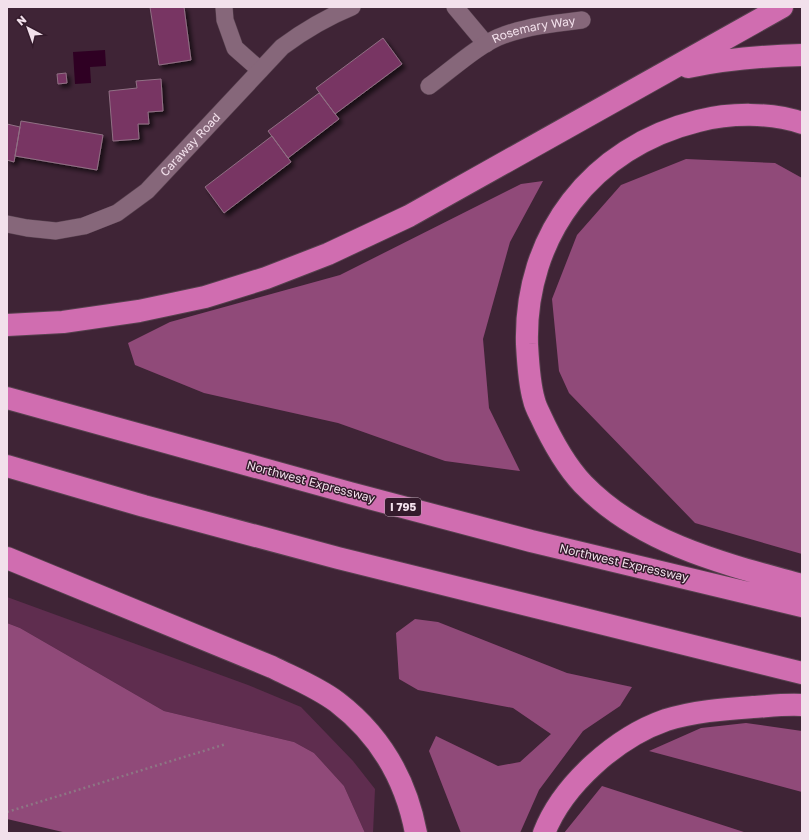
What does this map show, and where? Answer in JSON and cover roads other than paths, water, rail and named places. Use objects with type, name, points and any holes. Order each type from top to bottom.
[{"type":"highway","points":[[7,325],[63,322],[139,311],[205,297],[266,278],[322,257],[409,216],[782,7]]},
{"type":"highway","points":[[667,71],[717,61],[758,56],[802,55]]},
{"type":"highway","points":[[802,122],[792,119],[749,115],[712,118],[678,126],[646,140],[620,155],[594,176],[571,202],[552,230],[539,261],[530,294],[527,322],[528,364],[534,401],[548,432],[564,459],[583,483],[609,507],[638,527],[679,546],[726,564],[802,585]]},
{"type":"highway","name":"Northwest Expressway","points":[[7,398],[350,493],[531,541],[802,606]]},
{"type":"highway","points":[[7,466],[144,506],[338,558],[802,673]]},
{"type":"highway","points":[[7,558],[272,668],[315,688],[336,702],[356,718],[373,736],[387,755],[410,806],[416,833]]},
{"type":"highway","points":[[544,833],[562,800],[581,778],[606,754],[642,730],[667,720],[696,713],[733,708],[802,705]]},
{"type":"street","points":[[224,7],[225,20],[236,48],[260,70]]},
{"type":"street","name":"Caraway Road","points":[[7,224],[26,228],[56,231],[84,226],[117,213],[147,191],[282,47],[302,31],[329,16],[352,7]]},
{"type":"street","name":"Rosemary Way","points":[[455,7],[486,44]]},
{"type":"street","name":"Rosemary Way","points":[[429,86],[486,44],[504,35],[534,27],[582,20]]}]
